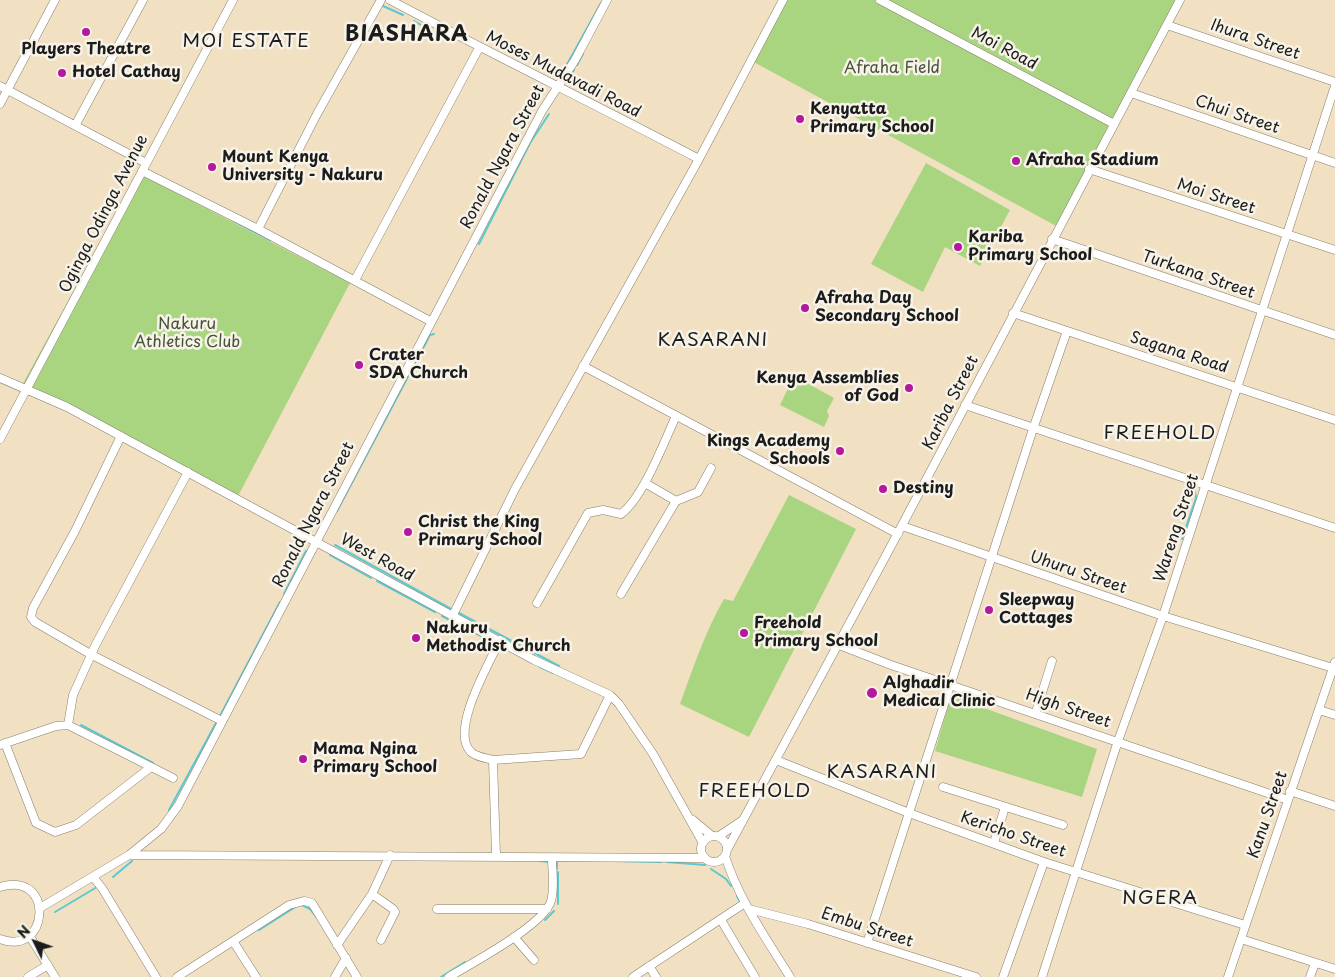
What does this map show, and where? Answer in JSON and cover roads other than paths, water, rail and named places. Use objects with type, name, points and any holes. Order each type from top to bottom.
[{"type":"street","points":[[0,104],[55,0]]},
{"type":"street","points":[[76,124],[143,0]]},
{"type":"street","name":"Oginga Odinga Avenue","points":[[0,439],[232,0]]},
{"type":"street","points":[[258,229],[317,114],[381,0]]},
{"type":"street","name":"Moses Mudavadi Road","points":[[390,0],[479,48],[557,85],[698,159]]},
{"type":"street","name":"Ronald Ngara Street","points":[[40,908],[129,855],[168,821],[192,782],[430,321],[557,85],[575,60],[607,0]]},
{"type":"street","points":[[453,615],[515,489],[698,159],[783,0]]},
{"type":"street","name":"Moi Road","points":[[880,0],[1114,124]]},
{"type":"street","name":"Kariba Street","points":[[727,852],[898,534],[1052,239],[1180,0]]},
{"type":"street","name":"Ihura Street","points":[[1166,25],[1335,82]]},
{"type":"street","points":[[356,280],[479,48]]},
{"type":"street","points":[[0,86],[76,124],[146,163]]},
{"type":"street","name":"Wareng Street","points":[[1042,977],[1118,741],[1163,616],[1335,86]]},
{"type":"street","name":"Chui Street","points":[[1131,94],[1335,163]]},
{"type":"street","name":"Moi Street","points":[[1089,169],[1335,250]]},
{"type":"street","points":[[142,171],[356,280],[430,321]]},
{"type":"street","name":"Turkana Street","points":[[1052,239],[1335,336]]},
{"type":"street","name":"Sagana Road","points":[[1013,314],[1237,386],[1335,420]]},
{"type":"street","points":[[867,942],[1033,429],[1067,331]]},
{"type":"street","points":[[583,366],[898,534]]},
{"type":"street","name":"West Road","points":[[0,378],[28,389],[121,436],[534,660],[610,695],[619,704],[653,754],[690,818],[702,845]]},
{"type":"street","points":[[965,405],[1335,528]]},
{"type":"street","points":[[538,603],[588,513],[603,510],[620,514],[645,483],[676,416]]},
{"type":"street","points":[[121,436],[31,614],[35,622],[92,655],[222,721]]},
{"type":"street","points":[[621,594],[676,500],[698,492],[711,468]]},
{"type":"street","points":[[68,725],[73,695],[188,472]]},
{"type":"street","points":[[645,483],[676,500]]},
{"type":"street","name":"Uhuru Street","points":[[902,526],[1163,616],[1334,665]]},
{"type":"street","points":[[500,640],[478,688],[465,724],[466,739],[471,752],[493,760],[581,754],[610,695]]},
{"type":"street","name":"High Street","points":[[839,644],[951,685],[1036,712],[1288,800]]},
{"type":"street","points":[[1036,712],[1052,661]]},
{"type":"street","name":"Kanu Street","points":[[1228,977],[1334,665]]},
{"type":"street","points":[[1318,710],[1335,715]]},
{"type":"street","points":[[151,767],[76,825],[55,832],[36,823],[2,744],[56,726],[68,725],[173,778]]},
{"type":"street","points":[[493,760],[496,856]]},
{"type":"street","name":"Kericho Street","points":[[776,760],[908,813],[1044,862],[1245,926]]},
{"type":"street","points":[[943,787],[1062,825]]},
{"type":"street","points":[[1290,791],[1335,806]]},
{"type":"street","points":[[994,844],[1005,807]]},
{"type":"street","name":"West Road","points":[[690,818],[716,836]]},
{"type":"street","points":[[683,858],[745,819]]},
{"type":"street","points":[[716,836],[725,841],[731,874],[747,906],[790,977]]},
{"type":"street","points":[[702,845],[704,858]]},
{"type":"street","points":[[716,862],[727,852]]},
{"type":"street","points":[[129,855],[704,858],[716,862],[731,874]]},
{"type":"street","points":[[337,945],[372,894],[390,855]]},
{"type":"street","points":[[449,977],[514,937],[547,909],[552,892],[552,858]]},
{"type":"street","points":[[1002,977],[1044,862]]},
{"type":"street","points":[[93,877],[156,977]]},
{"type":"street","points":[[0,886],[9,884],[26,888],[38,900],[40,908],[38,923],[30,935],[0,948]]},
{"type":"street","points":[[372,894],[393,909],[394,912],[381,940]]},
{"type":"street","points":[[177,977],[289,905],[304,901],[312,903],[358,977]]},
{"type":"street","points":[[633,977],[721,920],[747,906]]},
{"type":"street","name":"Embu Street","points":[[747,906],[976,977]]},
{"type":"street","points":[[437,909],[547,909]]},
{"type":"street","points":[[721,920],[755,977]]},
{"type":"street","points":[[30,935],[55,977]]},
{"type":"street","points":[[514,937],[534,960]]},
{"type":"street","points":[[0,939],[14,942]]},
{"type":"street","points":[[1241,939],[1335,970]]},
{"type":"street","points":[[233,941],[256,977]]},
{"type":"street","points":[[335,977],[346,958]]},
{"type":"street","points":[[1310,977],[1315,963]]},
{"type":"street","points":[[28,977],[48,965]]},
{"type":"street","points":[[649,966],[656,977]]},
{"type":"waterway","points":[[565,68],[601,3]]},
{"type":"waterway","points":[[383,6],[403,15]]},
{"type":"waterway","points":[[414,21],[437,34]]},
{"type":"waterway","points":[[577,65],[583,54]]},
{"type":"waterway","points":[[567,80],[574,70]]},
{"type":"waterway","points":[[479,244],[530,143],[549,114]]},
{"type":"waterway","points":[[232,220],[270,240]]},
{"type":"waterway","points":[[337,511],[430,335],[434,334]]},
{"type":"waterway","points":[[1182,539],[1196,498],[1195,492]]},
{"type":"waterway","points":[[335,545],[453,610]]},
{"type":"waterway","points":[[284,594],[306,551]]},
{"type":"waterway","points":[[330,555],[371,578]]},
{"type":"waterway","points":[[377,581],[435,612]]},
{"type":"waterway","points":[[220,716],[280,602]]},
{"type":"waterway","points":[[457,612],[559,666]]},
{"type":"waterway","points":[[442,616],[495,643]]},
{"type":"waterway","points":[[540,667],[553,673]]},
{"type":"waterway","points":[[169,810],[216,723]]},
{"type":"waterway","points":[[81,725],[153,763]]},
{"type":"waterway","points":[[113,877],[132,861]]},
{"type":"waterway","points":[[540,861],[549,862]]},
{"type":"waterway","points":[[557,869],[557,861],[607,861]]},
{"type":"waterway","points":[[615,861],[661,862]]},
{"type":"waterway","points":[[667,862],[705,865]]},
{"type":"waterway","points":[[711,869],[726,879],[731,886]]},
{"type":"waterway","points":[[558,872],[558,904]]},
{"type":"waterway","points":[[55,912],[97,887]]},
{"type":"waterway","points":[[737,896],[739,900]]},
{"type":"waterway","points":[[302,905],[310,909],[317,918]]},
{"type":"waterway","points":[[259,930],[297,906]]},
{"type":"waterway","points":[[545,920],[554,911]]},
{"type":"waterway","points":[[441,977],[465,962]]},
{"type":"place","name":"Players Theatre","points":[[86,32]]},
{"type":"place","name":"Hotel Cathay","points":[[62,73]]},
{"type":"place","name":"Kenyatta Primary School","points":[[800,119]]},
{"type":"place","name":"Afraha Stadium","points":[[1016,161]]},
{"type":"place","name":"Mount Kenya University - Nakuru","points":[[212,167]]},
{"type":"place","name":"Kariba Primary School","points":[[958,247]]},
{"type":"place","name":"Afraha Day Secondary School","points":[[805,308]]},
{"type":"place","name":"Crater SDA Church","points":[[359,365]]},
{"type":"place","name":"Kenya Assemblies of God","points":[[909,388]]},
{"type":"place","name":"Kings Academy Schools","points":[[840,451]]},
{"type":"place","name":"Destiny","points":[[883,489]]},
{"type":"place","name":"Christ the King Primary School","points":[[408,532]]},
{"type":"place","name":"Sleepway Cottages","points":[[989,610]]},
{"type":"place","name":"Freehold Primary School","points":[[744,633]]},
{"type":"place","name":"Nakuru Methodist Church","points":[[416,638]]},
{"type":"place","name":"Alghadir Medical Clinic","points":[[872,693]]},
{"type":"place","name":"Mama Ngina Primary School","points":[[303,759]]},
{"type":"district","name":"BIASHARA","points":[[407,35]]},
{"type":"district","name":"MOI ESTATE","points":[[246,42]]},
{"type":"district","name":"KASARANI","points":[[713,341]]},
{"type":"district","name":"FREEHOLD","points":[[1160,434]]},
{"type":"district","name":"KASARANI","points":[[882,773]]},
{"type":"district","name":"FREEHOLD","points":[[755,792]]},
{"type":"district","name":"NGERA","points":[[1160,899]]},
{"type":"park label","name":"Afraha Field","points":[[892,69]]},
{"type":"park label","name":"Nakuru Athletics Club","points":[[187,334]]}]
